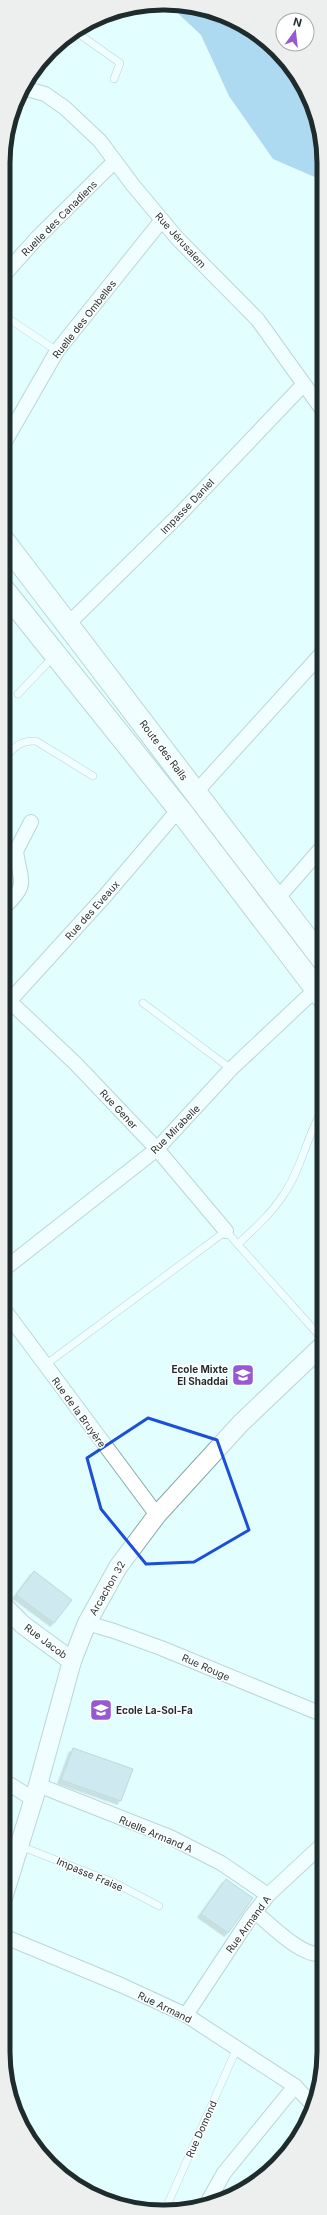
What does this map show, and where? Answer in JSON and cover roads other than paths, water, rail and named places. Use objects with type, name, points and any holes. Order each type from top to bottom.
[{"type":"main road","name":"Route des Rails","points":[[10,549],[317,952]]},
{"type":"main road","points":[[10,599],[179,809],[317,990]]},
{"type":"street","name":"Rue Jérusalem","points":[[29,90],[44,94],[65,108],[100,141],[177,238],[258,320],[317,403]]},
{"type":"street","name":"Ruelle des Canadiens","points":[[10,268],[37,238],[115,161]]},
{"type":"street","name":"Ruelle des Ombelles","points":[[10,433],[57,351],[162,220]]},
{"type":"street","name":"Impasse Daniel","points":[[68,625],[181,513],[303,385]]},
{"type":"street","points":[[196,792],[317,659]]},
{"type":"street","name":"Rue des Eveaux","points":[[10,997],[105,896],[179,809]]},
{"type":"street","points":[[10,902],[15,898],[22,887],[22,875],[16,851],[31,822]]},
{"type":"street","points":[[277,899],[317,853]]},
{"type":"street","name":"Rue Mirabelle","points":[[10,1264],[157,1149],[231,1069],[317,997]]},
{"type":"street","name":"Rue Gener","points":[[10,1006],[76,1064],[157,1149],[226,1231]]},
{"type":"street","name":"Rue de la Bruyère","points":[[10,1318],[157,1515]]},
{"type":"street","name":"Arcachon 32","points":[[10,1875],[36,1792],[72,1661],[87,1623],[118,1567],[157,1515],[241,1423],[317,1349]]},
{"type":"street","name":"Rue Jacob","points":[[10,1612],[23,1625],[72,1661]]},
{"type":"street","name":"Rue Rouge","points":[[87,1623],[161,1648],[317,1712]]},
{"type":"street","points":[[10,1783],[36,1792]]},
{"type":"street","name":"Ruelle Armand A","points":[[36,1792],[170,1837],[221,1862],[268,1895]]},
{"type":"street","name":"Rue Armand A","points":[[186,2015],[268,1895],[317,1850]]},
{"type":"street","points":[[255,1912],[300,1948],[314,1954],[317,1953]]},
{"type":"street","name":"Rue Armand","points":[[10,1939],[186,2015],[295,2086],[309,2101]]},
{"type":"street","points":[[210,2198],[224,2173],[295,2086]]},
{"type":"lane","points":[[80,35],[120,63],[114,79]]},
{"type":"lane","points":[[10,320],[57,351]]},
{"type":"lane","points":[[18,694],[54,655]]},
{"type":"lane","points":[[11,751],[26,740],[36,741],[93,776]]},
{"type":"lane","points":[[143,1003],[231,1069]]},
{"type":"lane","points":[[238,1244],[285,1194],[317,1118]]},
{"type":"lane","points":[[45,1365],[226,1231]]},
{"type":"lane","name":"Rue Gener","points":[[226,1231],[317,1334]]},
{"type":"lane","name":"Impasse Fraise","points":[[19,1846],[115,1884],[159,1906]]},
{"type":"lane","name":"Rue Domond","points":[[167,2205],[237,2048]]},
{"type":"water","points":[[174,10],[203,15],[231,26],[249,36],[265,48],[279,62],[291,78],[309,114],[316,143],[317,178],[273,159],[229,96],[201,35]]},
{"type":"place","name":"Ecole Mixte El Shaddai","points":[[243,1375]]},
{"type":"place","name":"Ecole La-Sol-Fa","points":[[101,1710]]}]
